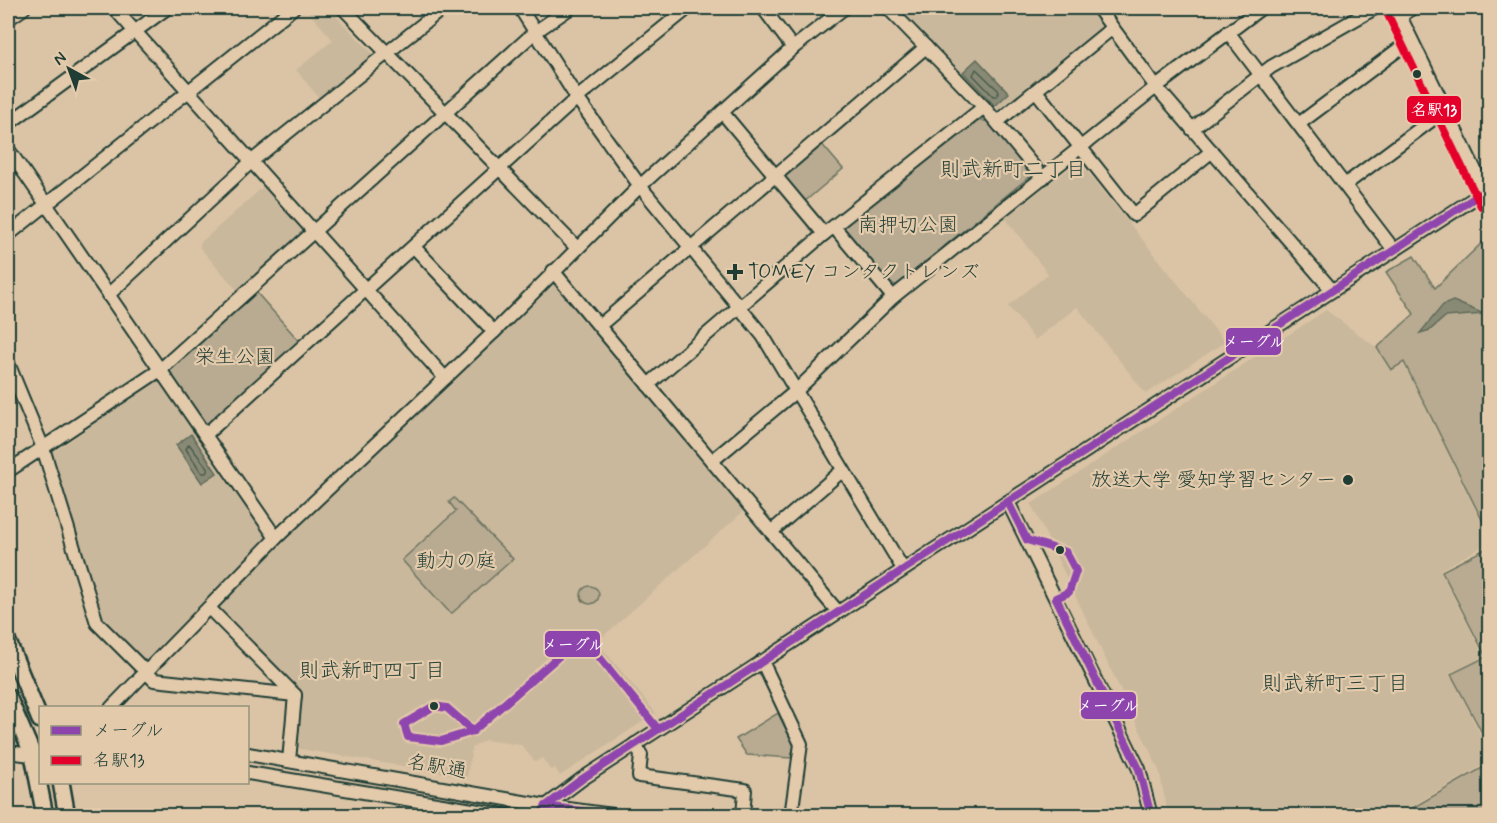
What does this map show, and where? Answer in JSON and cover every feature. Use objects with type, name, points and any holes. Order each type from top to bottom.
[{"type":"main road","points":[[8,642],[39,718]]},
{"type":"main road","points":[[8,697],[38,753]]},
{"type":"main road","points":[[41,784],[45,816]]},
{"type":"main road","points":[[61,784],[67,816]]},
{"type":"street","points":[[8,19],[24,8]]},
{"type":"street","points":[[114,8],[445,378]]},
{"type":"street","points":[[8,124],[167,8]]},
{"type":"street","points":[[8,235],[293,8]]},
{"type":"street","points":[[343,8],[576,247]]},
{"type":"street","points":[[108,295],[252,161],[443,8]]},
{"type":"street","points":[[520,8],[577,98],[639,186],[763,336],[903,570]]},
{"type":"street","points":[[8,471],[160,370],[535,32],[570,8]]},
{"type":"street","points":[[205,435],[577,98],[688,8]]},
{"type":"street","points":[[763,8],[793,48]]},
{"type":"street","points":[[113,706],[276,538],[494,332],[639,186],[793,48],[844,8]]},
{"type":"street","points":[[888,8],[984,107],[1042,178]]},
{"type":"street","points":[[1098,8],[1111,29],[1156,87],[1332,290]]},
{"type":"street","points":[[712,461],[796,392],[893,297],[1156,87],[1261,8]]},
{"type":"street","points":[[1192,129],[1263,74],[1375,8]]},
{"type":"street","points":[[542,811],[635,744],[762,661],[1394,250],[1488,193],[1398,12],[1412,8]]},
{"type":"street","points":[[997,122],[1111,29]]},
{"type":"street","points":[[1228,32],[1263,74],[1394,250]]},
{"type":"street","points":[[1300,123],[1411,40]]},
{"type":"street","points":[[599,326],[926,47]]},
{"type":"street","points":[[1036,91],[1134,215],[1212,151]]},
{"type":"street","points":[[648,385],[738,306],[984,107]]},
{"type":"street","points":[[1346,184],[1445,110]]},
{"type":"street","points":[[722,112],[776,175],[893,297]]},
{"type":"street","points":[[8,149],[276,538]]},
{"type":"street","points":[[414,247],[494,332]]},
{"type":"street","points":[[553,271],[838,612]]},
{"type":"street","points":[[8,363],[43,448],[97,623],[154,680],[295,695]]},
{"type":"street","points":[[771,532],[843,470]]},
{"type":"street","points":[[1008,502],[1139,769],[1151,816]]},
{"type":"street","points":[[209,608],[295,695],[289,761]]},
{"type":"street","points":[[762,661],[801,744],[790,816]]},
{"type":"street","points":[[635,744],[641,755],[639,776],[745,790],[743,816]]},
{"type":"street","points":[[8,752],[38,753]]},
{"type":"street","name":"名駅通","points":[[249,754],[542,811],[620,816]]},
{"type":"street","name":"名駅通","points":[[249,773],[509,816]]},
{"type":"shaded area","points":[[305,8],[328,8],[374,55],[320,99],[296,70],[333,40]]},
{"type":"shaded area","points":[[893,8],[1091,8],[1101,24],[1101,31],[1001,111],[992,110]]},
{"type":"shaded area","points":[[1079,161],[1225,342],[1146,394],[1077,307],[1035,340],[1008,306],[1048,274],[1005,218]]},
{"type":"shaded area","points":[[264,186],[302,228],[301,234],[238,291],[200,248],[200,243]]},
{"type":"shaded area","points":[[553,283],[745,510],[597,642],[656,713],[560,776],[555,768],[551,771],[542,758],[535,762],[521,745],[485,740],[472,748],[467,777],[300,749],[296,744],[301,692],[217,611],[218,605],[279,541]]},
{"type":"shaded area","points":[[1326,310],[1377,348],[1390,370],[1404,362],[1489,537],[1489,543],[1440,570],[1484,657],[1450,673],[1489,751],[1489,762],[1396,815],[1168,815],[1159,770],[1031,504]]},
{"type":"shaded area","points":[[160,379],[267,534],[267,538],[147,662],[141,663],[101,620],[52,453]]},
{"type":"green space","name":"南押切公園","points":[[978,121],[988,121],[1029,173],[1029,177],[897,285],[888,283],[844,232],[845,226]]},
{"type":"green space","points":[[820,142],[843,169],[803,203],[783,179],[783,173]]},
{"type":"green space","points":[[1488,237],[1490,240],[1489,534],[1404,362],[1391,370],[1377,348],[1414,314],[1386,272],[1414,256],[1435,288]]},
{"type":"green space","name":"栄生公園","points":[[256,292],[300,342],[207,426],[203,425],[168,375],[169,371]]},
{"type":"green space","name":"動力の庭","points":[[454,498],[513,559],[451,614],[402,560],[456,511],[449,502]]},
{"type":"green space","points":[[1489,547],[1489,746],[1451,674],[1486,657],[1442,571]]},
{"type":"green space","points":[[590,586],[596,589],[599,595],[596,601],[590,604],[584,601],[581,595],[584,589]]},
{"type":"green space","points":[[778,713],[794,745],[791,758],[747,755],[736,739]]},
{"type":"green space","points":[[1489,764],[1489,815],[1400,815]]},
{"type":"water","points":[[977,59],[1009,93],[995,106],[963,72]]},
{"type":"water","points":[[1453,301],[1484,314],[1445,317],[1430,330],[1420,333],[1443,305]]},
{"type":"water","points":[[191,434],[217,473],[202,483],[176,445]]},
{"type":"transit line","name":"名駅13","points":[[1387,13],[1481,206]]},
{"type":"transit line","name":"メーグル","points":[[539,816],[546,806],[582,779],[1485,191],[1490,200]]},
{"type":"transit line","name":"メーグル","points":[[1008,502],[1027,540],[1066,552],[1076,571],[1069,592],[1056,598]]},
{"type":"transit line","name":"メーグル","points":[[1056,598],[1139,769],[1151,816]]},
{"type":"transit line","name":"メーグル","points":[[473,731],[582,636],[658,729]]},
{"type":"transit line","name":"メーグル","points":[[434,706],[447,708],[473,731],[441,741],[408,737],[404,724],[434,706]]},
{"type":"transit line","name":"メーグル","points":[[546,806],[616,816]]},
{"type":"place","name":"TOMEY コンタクトレンズ","points":[[735,272]]},
{"type":"place","name":"放送大学 愛知学習センター","points":[[1348,480]]},
{"type":"district","name":"則武新町二丁目","points":[[1013,170]]},
{"type":"district","name":"則武新町四丁目","points":[[372,671]]},
{"type":"district","name":"則武新町三丁目","points":[[1335,684]]}]
